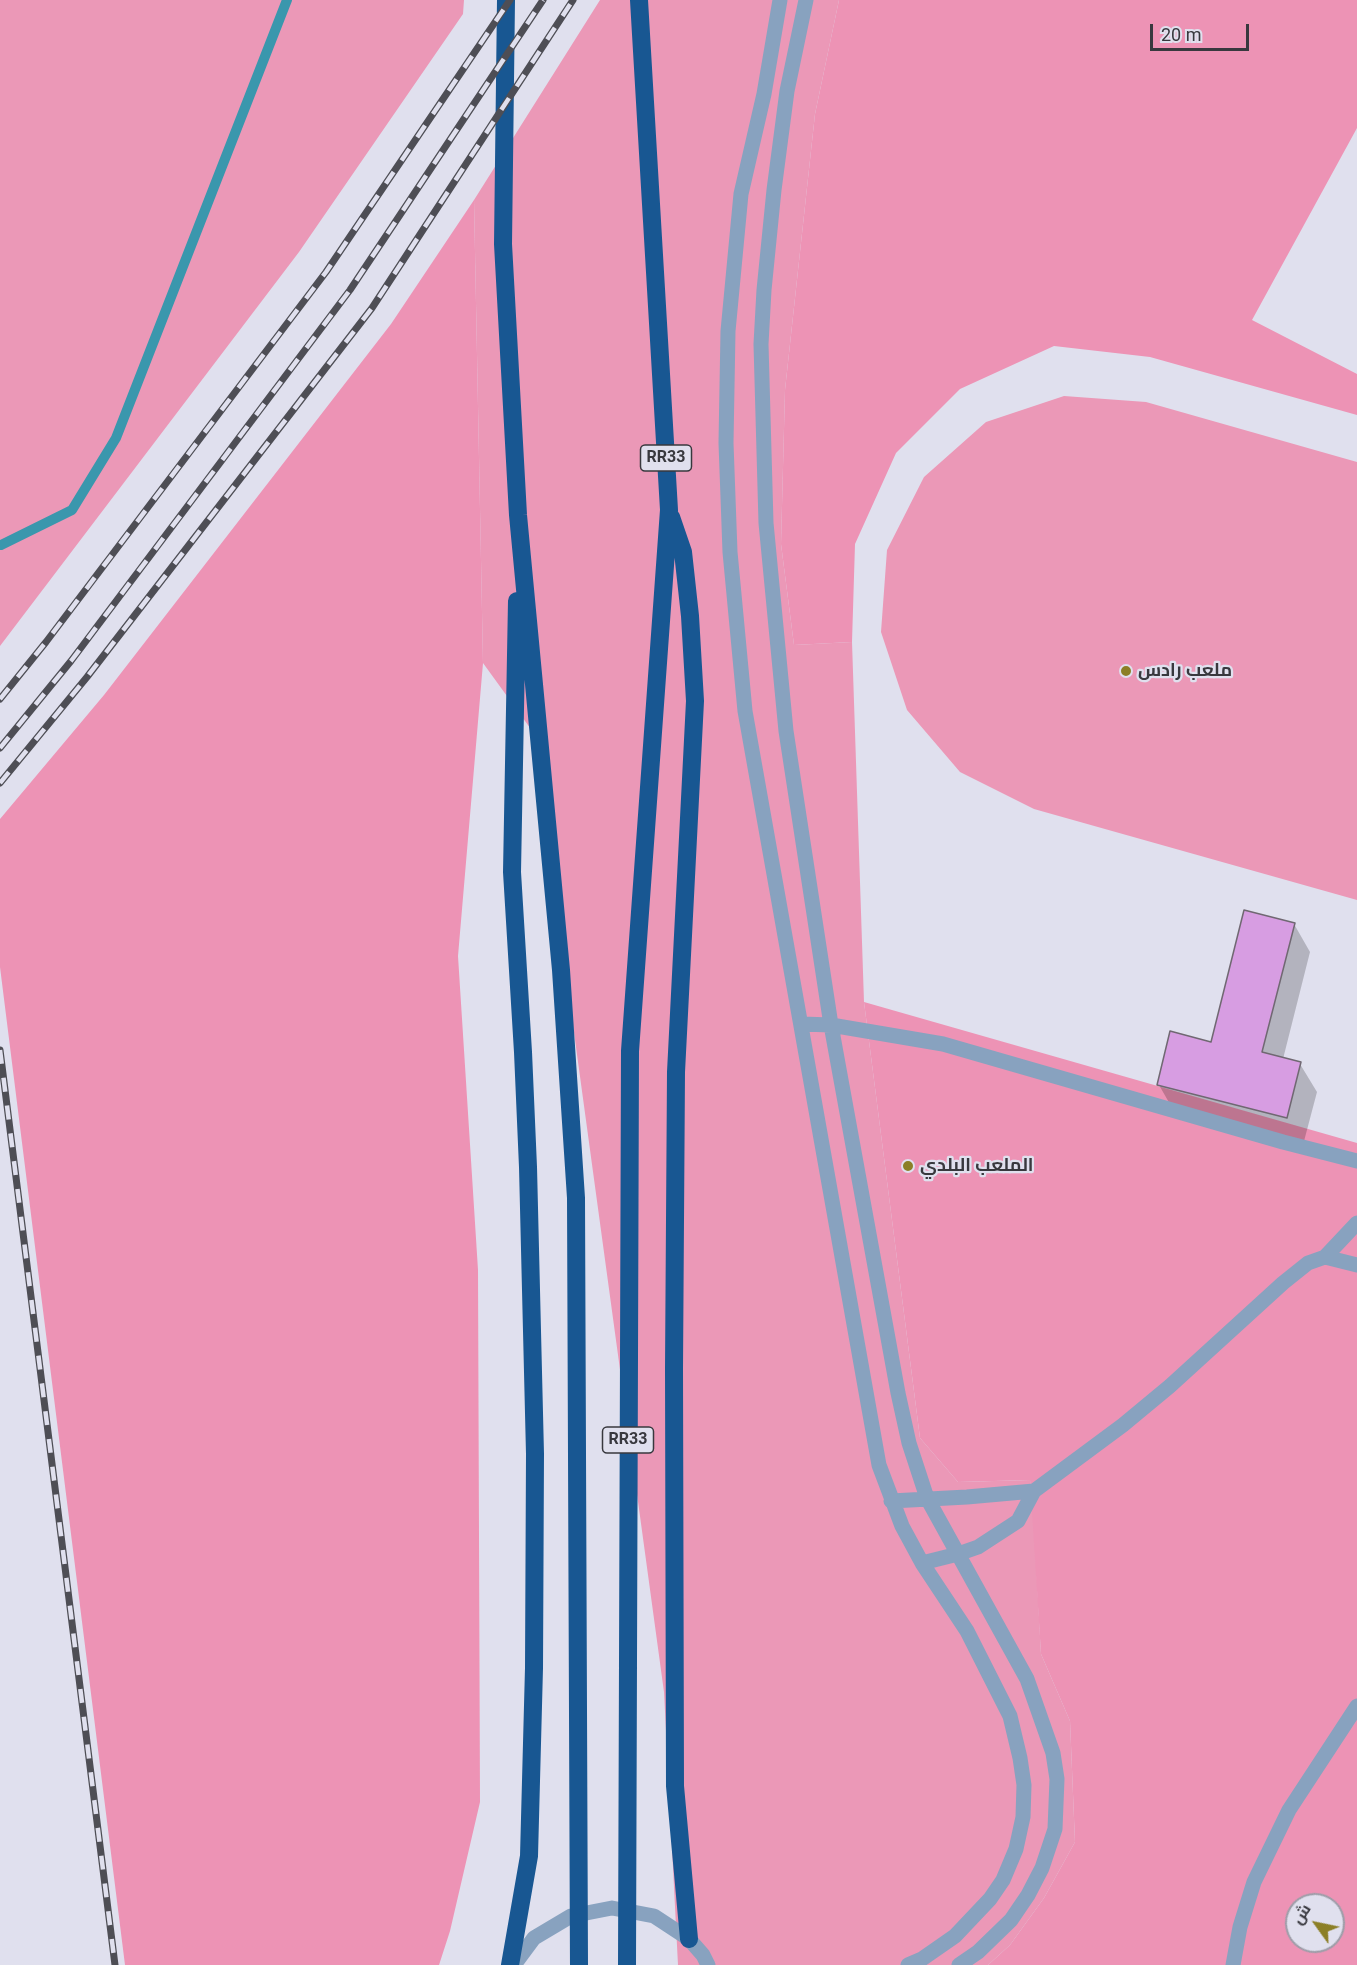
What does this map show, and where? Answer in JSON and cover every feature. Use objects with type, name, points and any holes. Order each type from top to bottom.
[{"type":"highway","name":"RR33","points":[[506,0],[503,244],[518,515],[561,970],[576,1198],[579,1965]]},
{"type":"highway","name":"RR33","points":[[627,1965],[630,1051],[669,510],[639,0]]},
{"type":"highway","points":[[669,510],[683,552],[690,616],[695,700],[676,1072],[674,1368],[675,1786],[689,1940]]},
{"type":"highway","points":[[512,1965],[529,1856],[534,1668],[535,1454],[528,1167],[512,872],[518,515]]},
{"type":"street","points":[[780,0],[764,94],[741,194],[728,331],[726,443],[730,552],[745,711],[879,1465],[902,1526],[922,1563],[967,1631],[1010,1716],[1024,1785],[1023,1816],[1016,1849],[1003,1880],[990,1899],[955,1936],[922,1959],[908,1965]]},
{"type":"street","points":[[806,0],[787,91],[764,290],[761,344],[766,523],[786,731],[831,1025],[898,1394],[909,1443],[927,1498],[1027,1679],[1053,1753],[1057,1779],[1055,1829],[1042,1868],[1028,1895],[1011,1920],[997,1935],[959,1965]]},
{"type":"street","points":[[802,1024],[831,1025],[943,1044],[1283,1142],[1357,1161]]},
{"type":"street","points":[[922,1563],[978,1547],[1018,1521],[1034,1491],[1123,1425],[1308,1263],[1325,1257],[1357,1223]]},
{"type":"street","points":[[1325,1257],[1357,1265]]},
{"type":"street","points":[[891,1501],[1034,1491]]},
{"type":"street","points":[[1233,1965],[1240,1927],[1254,1882],[1264,1861],[1289,1810],[1357,1706]]},
{"type":"street","points":[[512,1965],[534,1938],[571,1916],[612,1908],[654,1916],[689,1940],[705,1960],[722,1965]]},
{"type":"shaded area","points":[[0,0],[464,0],[463,14],[299,252],[0,646]]},
{"type":"shaded area","points":[[600,0],[839,0],[815,114],[785,390],[781,544],[794,645],[852,642],[864,1002],[920,1438],[958,1482],[1030,1480],[1041,1654],[1070,1721],[1075,1842],[1044,1898],[1010,1945],[988,1965],[678,1965],[664,1692],[533,732],[483,663],[474,200]]},
{"type":"shaded area","points":[[839,0],[1357,0],[1357,128],[1252,320],[1357,374],[1357,415],[1150,357],[1054,346],[960,389],[896,453],[855,544],[852,642],[794,645],[781,544],[785,390],[815,114]]},
{"type":"shaded area","points":[[474,200],[483,663],[458,956],[478,1270],[480,1802],[450,1931],[439,1965],[125,1965],[0,967],[0,819],[104,695],[391,324]]},
{"type":"shaded area","name":"ملعب رادس","points":[[1064,396],[1146,402],[1357,462],[1357,900],[1034,809],[960,772],[907,710],[881,632],[887,550],[924,477],[986,422]]},
{"type":"shaded area","points":[[864,1002],[1357,1143],[1357,1965],[988,1965],[1010,1945],[1044,1898],[1075,1842],[1070,1721],[1041,1654],[1030,1480],[958,1482],[920,1438]]},
{"type":"building","points":[[1244,910],[1295,923],[1262,1052],[1301,1062],[1287,1118],[1157,1085],[1170,1031],[1211,1042]]},
{"type":"waterway","points":[[1,545],[72,510],[116,438],[287,0]]},
{"type":"railway","points":[[0,699],[46,642],[326,272],[510,0]]},
{"type":"railway","points":[[0,748],[71,661],[350,290],[543,0]]},
{"type":"railway","points":[[0,783],[87,677],[372,308],[573,0]]},
{"type":"railway","points":[[0,1050],[115,1965]]},
{"type":"place","name":"ملعب رادس","points":[[1126,671]]},
{"type":"place","name":"الملعب البلدي","points":[[908,1166]]}]
